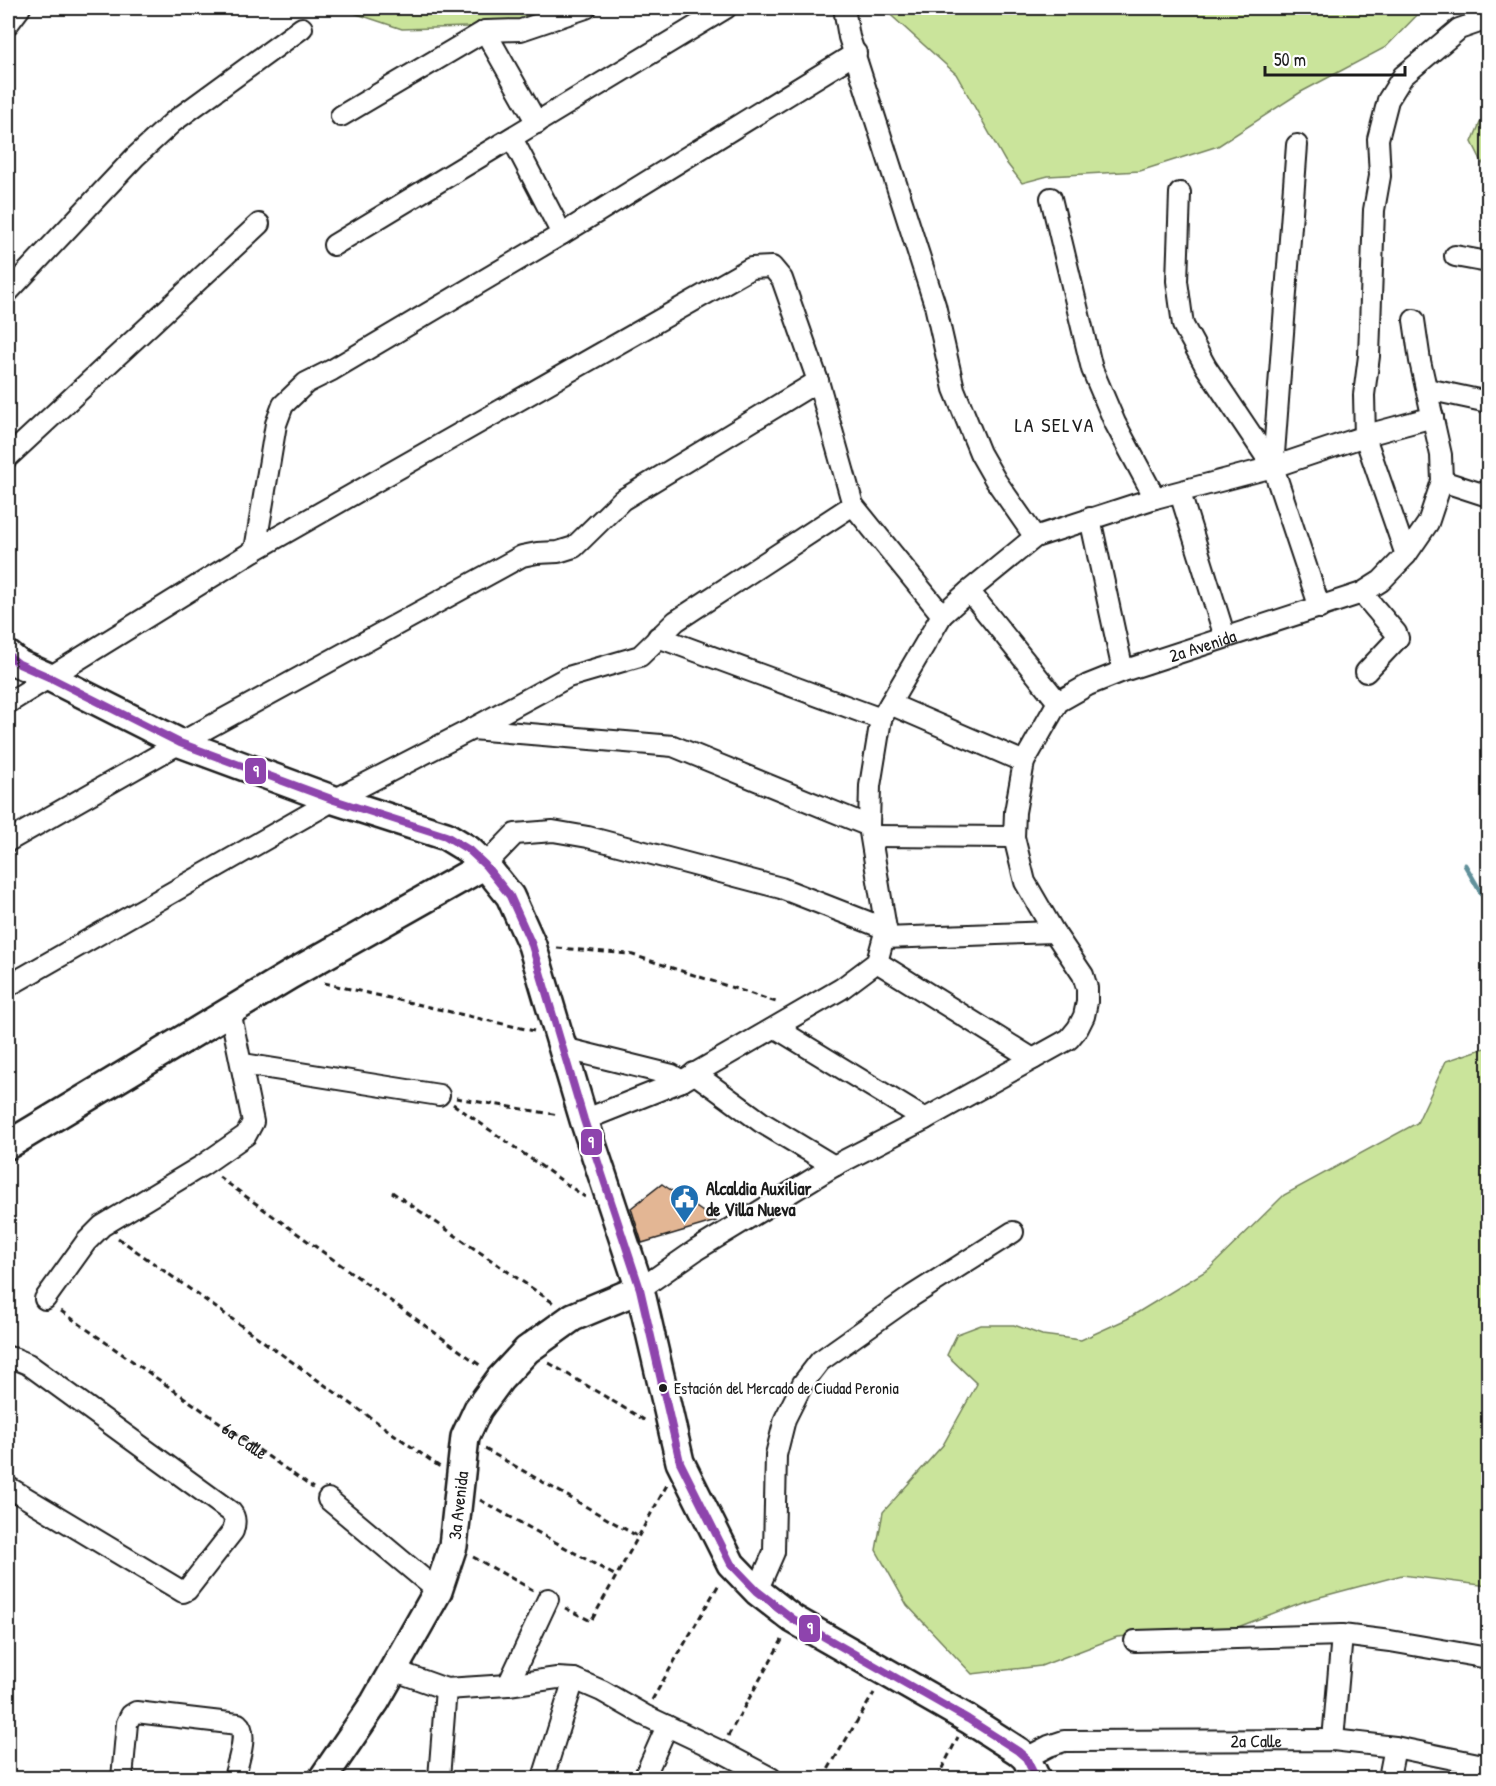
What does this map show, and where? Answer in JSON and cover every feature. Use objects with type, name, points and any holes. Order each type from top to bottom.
[{"type":"main road","points":[[8,655],[19,664],[180,743],[334,800],[446,836],[469,850],[485,865],[510,896],[532,945],[584,1120],[640,1289],[677,1450],[730,1564],[757,1591],[793,1619],[968,1719],[1031,1768]]},
{"type":"main road","points":[[8,1145],[290,975],[485,865]]},
{"type":"main road","name":"3a Avenida","points":[[323,1779],[375,1702],[438,1591],[453,1546],[465,1437],[478,1409],[500,1379],[527,1350],[573,1317],[640,1289]]},
{"type":"street","points":[[8,24],[20,8]]},
{"type":"street","points":[[341,116],[485,31],[521,30],[586,8]]},
{"type":"street","points":[[334,245],[726,8]]},
{"type":"street","points":[[844,8],[849,36],[935,304],[954,389],[980,453],[996,481],[1035,537]]},
{"type":"street","points":[[1406,555],[1365,437],[1364,395],[1369,356],[1374,210],[1380,176],[1378,139],[1388,100],[1402,76],[1460,29],[1488,19]]},
{"type":"street","points":[[8,292],[135,157],[173,122],[302,28]]},
{"type":"street","points":[[485,31],[537,123]]},
{"type":"street","points":[[255,550],[268,460],[276,424],[283,405],[306,383],[562,234],[856,53]]},
{"type":"street","points":[[512,138],[562,234]]},
{"type":"street","points":[[1273,467],[1297,146]]},
{"type":"street","points":[[1180,193],[1177,281],[1183,325],[1206,368],[1273,467],[1320,608]]},
{"type":"street","points":[[1051,198],[1092,369],[1115,423],[1155,498]]},
{"type":"street","points":[[8,457],[260,224]]},
{"type":"street","points":[[1455,256],[1488,262]]},
{"type":"street","points":[[8,703],[255,550],[751,268],[772,267],[782,279],[818,381],[853,505],[942,615]]},
{"type":"street","name":"2a Avenida","points":[[1058,702],[1123,671],[1362,593],[1381,581],[1406,555],[1428,523],[1442,481],[1442,455],[1413,321]]},
{"type":"street","points":[[8,841],[180,743],[522,556],[558,552],[574,547],[622,500],[818,381]]},
{"type":"street","points":[[1427,389],[1488,402]]},
{"type":"street","points":[[584,1120],[688,1077],[841,989],[877,962],[885,934],[870,831],[870,786],[886,712],[904,677],[942,615],[969,591],[1035,537],[1155,498],[1273,467],[1433,417]]},
{"type":"street","points":[[1442,481],[1488,496]]},
{"type":"street","points":[[1180,493],[1225,637]]},
{"type":"street","points":[[8,986],[334,800],[568,677],[640,656],[676,621],[853,505]]},
{"type":"street","points":[[1090,518],[1123,671]]},
{"type":"street","points":[[640,1289],[696,1250],[834,1166],[925,1119],[1069,1039],[1081,1022],[1087,1002],[1087,988],[1083,975],[1054,932],[1025,882],[1014,837],[1015,812],[1024,762],[1058,702],[969,591]]},
{"type":"street","points":[[1362,593],[1398,638],[1366,672]]},
{"type":"street","points":[[658,637],[886,712],[1024,762]]},
{"type":"street","points":[[472,729],[673,746],[870,831],[1014,837]]},
{"type":"street","points":[[485,865],[515,834],[553,831],[588,837],[781,888],[885,934],[1054,932]]},
{"type":"street","points":[[877,962],[1033,1059]]},
{"type":"street","points":[[45,1299],[86,1242],[102,1226],[203,1165],[246,1135],[253,1122],[231,1011]]},
{"type":"street","points":[[776,1028],[925,1119]]},
{"type":"street","points":[[561,1042],[672,1075],[688,1077],[834,1166]]},
{"type":"street","points":[[243,1064],[439,1095]]},
{"type":"street","points":[[757,1591],[774,1552],[776,1455],[785,1419],[803,1383],[820,1361],[912,1296],[1013,1232]]},
{"type":"street","points":[[8,1357],[28,1364],[231,1512],[235,1524],[233,1531],[187,1590],[183,1592],[8,1487]]},
{"type":"street","points":[[328,1499],[438,1591]]},
{"type":"street","points":[[508,1685],[548,1599]]},
{"type":"street","points":[[1333,1740],[1342,1635]]},
{"type":"street","points":[[1135,1641],[1342,1635],[1488,1658]]},
{"type":"street","points":[[393,1670],[446,1689],[508,1685],[557,1678],[574,1679],[720,1750],[771,1779]]},
{"type":"street","points":[[543,1779],[574,1679]]},
{"type":"street","points":[[439,1779],[446,1689]]},
{"type":"street","points":[[122,1779],[127,1723],[131,1715],[136,1712],[238,1724],[244,1735],[234,1779]]},
{"type":"street","points":[[644,1779],[667,1726]]},
{"type":"street","name":"2a Calle","points":[[1031,1768],[1049,1746],[1064,1741],[1333,1740],[1395,1747],[1488,1766]]},
{"type":"street","points":[[1389,1779],[1395,1747]]},
{"type":"street","points":[[340,1779],[342,1751]]},
{"type":"path","points":[[532,945],[630,954],[804,1011]]},
{"type":"path","points":[[290,975],[561,1042]]},
{"type":"path","points":[[439,1095],[584,1120]]},
{"type":"path","points":[[439,1095],[589,1200],[612,1208]]},
{"type":"path","points":[[203,1165],[500,1379]]},
{"type":"path","points":[[392,1192],[573,1317]]},
{"type":"path","points":[[102,1226],[461,1486],[616,1576]]},
{"type":"path","name":"6a Calle","points":[[45,1299],[328,1499]]},
{"type":"path","points":[[453,1546],[591,1621],[639,1537],[677,1450],[527,1350]]},
{"type":"path","points":[[465,1437],[639,1537]]},
{"type":"path","points":[[644,1715],[730,1564]]},
{"type":"path","points":[[720,1750],[793,1619]]},
{"type":"path","points":[[823,1779],[886,1674]]},
{"type":"path","points":[[937,1779],[968,1719]]},
{"type":"green space","points":[[339,8],[562,8],[499,26],[402,29]]},
{"type":"green space","points":[[883,8],[1424,8],[1386,47],[1301,92],[1218,146],[1140,171],[1048,176],[1022,183],[1005,161],[956,74]]},
{"type":"green space","points":[[1488,121],[1488,174],[1472,142],[1480,123]]},
{"type":"green space","points":[[1488,1047],[1488,1586],[1402,1575],[1305,1601],[1238,1627],[1117,1637],[1041,1666],[972,1674],[907,1605],[876,1550],[883,1512],[943,1445],[977,1384],[947,1355],[957,1334],[981,1325],[1014,1325],[1042,1335],[1081,1340],[1127,1319],[1209,1269],[1284,1195],[1417,1123],[1446,1061]]},
{"type":"building","points":[[662,1184],[716,1221],[642,1243],[631,1208]]},
{"type":"waterway","points":[[1465,865],[1488,905]]},
{"type":"transit line","name":"9","points":[[8,655],[19,664],[180,743],[334,800],[446,836],[469,850],[485,865],[510,896],[532,945],[584,1120],[640,1289],[680,1462],[731,1564],[757,1591],[793,1619],[968,1719],[1018,1751],[1026,1758],[1036,1778]]},
{"type":"place","name":"Alcaldia Auxiliar de Villa Nueva","points":[[685,1224]]},
{"type":"place","name":"Estación del Mercado de Ciudad Peronia","points":[[663,1388]]},
{"type":"district","name":"LA SELVA","points":[[1055,424]]}]
